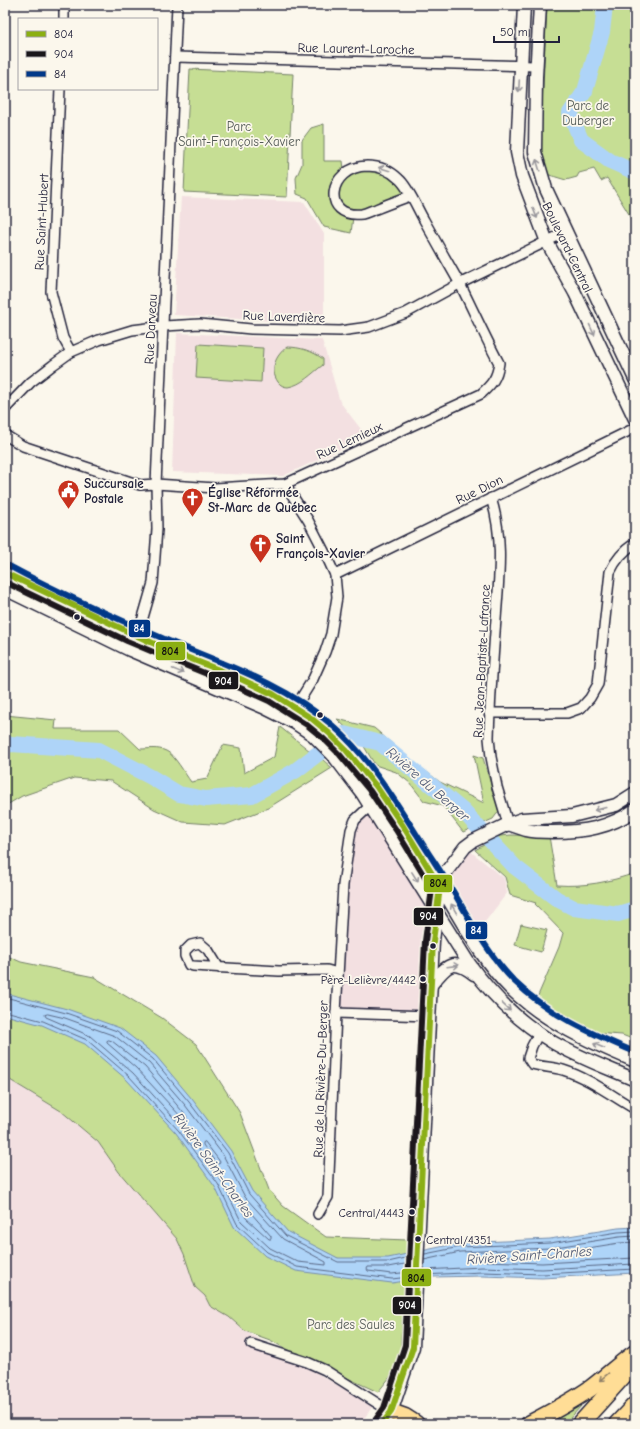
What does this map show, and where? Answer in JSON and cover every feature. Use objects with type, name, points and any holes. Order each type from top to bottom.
[{"type":"highway","points":[[529,1424],[573,1400],[635,1353]]},
{"type":"highway","points":[[580,1424],[635,1363]]},
{"type":"highway","points":[[616,1424],[635,1404]]},
{"type":"highway","points":[[390,1420],[405,1417],[416,1424]]},
{"type":"street","points":[[64,5],[64,18]]},
{"type":"street","name":"Rue Darveau","points":[[130,650],[142,621],[153,583],[157,529],[156,484],[177,5]]},
{"type":"street","name":"Boulevard Central","points":[[524,5],[517,152],[522,176],[547,242],[575,293],[635,419]]},
{"type":"street","name":"Boulevard Central","points":[[540,5],[534,152],[546,189],[635,379]]},
{"type":"street","name":"Rue Laurent-Laroche","points":[[175,57],[537,66]]},
{"type":"street","name":"Rue Saint-Hubert","points":[[60,90],[51,292],[63,338],[71,352]]},
{"type":"street","name":"Rue Lemieux","points":[[5,435],[23,446],[140,485],[156,484],[215,488],[285,484],[482,394],[498,375],[499,363],[459,284],[402,180],[390,171],[374,166],[358,166],[347,170],[337,181],[334,201],[341,210],[352,214],[363,214],[410,196]]},
{"type":"street","name":"Rue Laverdière","points":[[5,409],[31,382],[71,352],[99,340],[132,330],[200,324],[251,329],[340,331],[369,327],[406,312],[459,284],[566,232]]},
{"type":"street","name":"Rue Dion","points":[[335,576],[635,428]]},
{"type":"street","points":[[285,484],[308,520],[325,553],[335,576],[337,597],[331,634],[313,679],[288,719]]},
{"type":"street","name":"Rue Jean-Baptiste-Lafrance","points":[[491,498],[496,518],[500,561],[488,738],[497,787],[508,824]]},
{"type":"street","points":[[489,713],[567,713],[581,708],[590,698],[598,684],[610,572],[616,559],[635,542]]},
{"type":"street","points":[[5,573],[135,636],[263,689],[296,707],[321,726],[348,752],[388,804],[472,939],[490,965],[511,988],[553,1022],[572,1033],[635,1061]]},
{"type":"street","points":[[5,589],[130,650],[248,700],[288,719],[313,736],[337,760],[370,806],[479,978]]},
{"type":"street","points":[[251,1344],[307,1362],[325,1370],[390,1420],[413,1347],[433,941],[440,887],[446,872],[465,847],[496,829],[522,819],[572,816],[616,805],[635,793]]},
{"type":"street","name":"Rue de la Rivière-Du-Berger","points":[[318,1214],[328,1197],[343,885],[351,830],[355,820],[370,806]]},
{"type":"street","points":[[508,824],[526,830],[539,832],[575,832],[605,826],[621,820],[635,810]]},
{"type":"street","points":[[431,985],[444,969],[452,965],[459,965],[466,968],[479,978],[511,1012],[539,1033],[568,1050],[635,1080]]},
{"type":"street","points":[[219,968],[279,971],[327,970],[338,973]]},
{"type":"street","points":[[336,1013],[430,1016]]},
{"type":"street","points":[[539,1033],[529,1053],[528,1058],[532,1064],[562,1070],[573,1074],[590,1082],[635,1109]]},
{"type":"shaded area","points":[[181,197],[304,202],[324,234],[324,324],[174,315]]},
{"type":"shaded area","points":[[177,333],[322,340],[340,402],[367,437],[283,476],[172,472]]},
{"type":"shaded area","points":[[370,806],[437,912],[431,1022],[335,1019],[351,830]]},
{"type":"shaded area","points":[[465,847],[504,878],[507,893],[472,939],[440,887]]},
{"type":"shaded area","points":[[5,1077],[61,1111],[98,1142],[119,1172],[177,1239],[184,1254],[195,1287],[245,1331],[373,1406],[360,1424],[5,1424]]},
{"type":"green space","name":"Parc de Duberger","points":[[547,5],[635,5],[635,224],[607,178],[601,181],[594,169],[579,173],[577,177],[566,180],[546,174],[540,146]]},
{"type":"green space","name":"Parc Saint-François-Xavier","points":[[190,69],[293,74],[287,197],[184,192]]},
{"type":"green space","points":[[324,124],[324,161],[343,161],[344,169],[334,178],[330,201],[333,206],[353,217],[351,233],[324,227],[307,198],[297,194],[296,178],[302,164],[302,140],[311,128]]},
{"type":"green space","points":[[372,169],[392,177],[398,183],[404,194],[364,209],[348,208],[338,202],[340,187],[346,178],[351,174]]},
{"type":"green space","points":[[198,344],[263,348],[261,382],[196,378]]},
{"type":"green space","points":[[287,347],[301,349],[315,354],[323,359],[323,365],[298,384],[288,387],[282,386],[275,377],[274,367],[277,358]]},
{"type":"green space","points":[[5,715],[56,720],[55,729],[119,729],[140,749],[153,748],[169,753],[176,760],[191,782],[207,779],[223,745],[241,748],[244,773],[274,757],[280,727],[310,751],[312,750],[332,768],[268,808],[225,825],[183,822],[154,809],[111,781],[74,778],[22,796],[5,806]]},
{"type":"green space","points":[[337,719],[374,728],[440,782],[484,803],[474,755],[483,758],[499,811],[493,819],[463,832],[443,806],[424,801],[410,783],[396,772],[375,765],[362,743]]},
{"type":"green space","points":[[500,836],[549,836],[557,885],[597,883],[635,873],[635,1040],[622,1035],[594,1033],[571,1021],[537,998],[559,947],[563,933],[535,904],[536,903],[510,895],[505,877],[475,850]]},
{"type":"green space","points":[[521,924],[547,930],[541,952],[515,945]]},
{"type":"green space","points":[[5,955],[21,962],[94,977],[162,1018],[196,1044],[240,1113],[269,1190],[283,1206],[326,1237],[408,1240],[408,1256],[388,1260],[338,1260],[287,1234],[250,1193],[154,1058],[5,995]]},
{"type":"green space","name":"Parc des Saules","points":[[5,1012],[45,1023],[87,1042],[129,1078],[179,1132],[219,1189],[236,1225],[405,1280],[400,1352],[390,1377],[378,1392],[297,1355],[270,1340],[245,1331],[229,1317],[210,1306],[205,1296],[195,1287],[184,1254],[177,1239],[119,1172],[98,1142],[61,1111],[5,1077]]},
{"type":"green space","points":[[578,1403],[581,1406],[565,1424],[542,1424]]},
{"type":"water","name":"Rivière Saint-Charles","points":[[5,993],[67,1009],[120,1028],[156,1056],[192,1099],[231,1151],[252,1191],[288,1232],[338,1258],[388,1258],[459,1243],[550,1239],[618,1228],[635,1227],[635,1273],[542,1278],[482,1276],[433,1277],[392,1283],[296,1271],[265,1256],[234,1227],[215,1187],[176,1133],[126,1079],[85,1044],[42,1025],[5,1015]]},
{"type":"pier","points":[[425,1248],[424,1281],[405,1283],[407,1252]]},
{"type":"waterway","name":"Rivière du Berger","points":[[605,5],[602,32],[585,91],[570,113],[581,140],[610,161],[635,172]]},
{"type":"waterway","name":"Rivière du Berger","points":[[5,746],[11,744],[99,750],[151,777],[179,794],[206,799],[252,795],[295,771],[344,734],[380,743],[463,811],[515,867],[557,899],[574,908],[618,914],[635,909]]},
{"type":"transit line","name":"84","points":[[9,566],[108,615],[233,667],[275,687],[314,711],[345,737],[379,777],[489,950],[515,982],[528,994],[572,1023],[635,1052]]},
{"type":"transit line","name":"804","points":[[5,573],[168,650],[232,675],[273,694],[311,718],[346,750],[376,786],[403,826],[440,887],[433,941],[413,1347],[391,1412],[382,1424]]},
{"type":"transit line","name":"904","points":[[5,582],[127,641],[269,701],[307,725],[340,755],[370,791],[432,889],[425,941],[405,1345],[384,1408],[376,1419]]},
{"type":"place","name":"Succursale Postale","points":[[69,510]]},
{"type":"place","name":"Église Réformée St-Marc de Québec","points":[[192,518]]},
{"type":"place","name":"Saint François-Xavier","points":[[261,564]]},
{"type":"place","name":"Père-Lelièvre/4442","points":[[423,979]]},
{"type":"place","name":"Central/4443","points":[[412,1212]]},
{"type":"place","name":"Central/4351","points":[[418,1239]]}]
